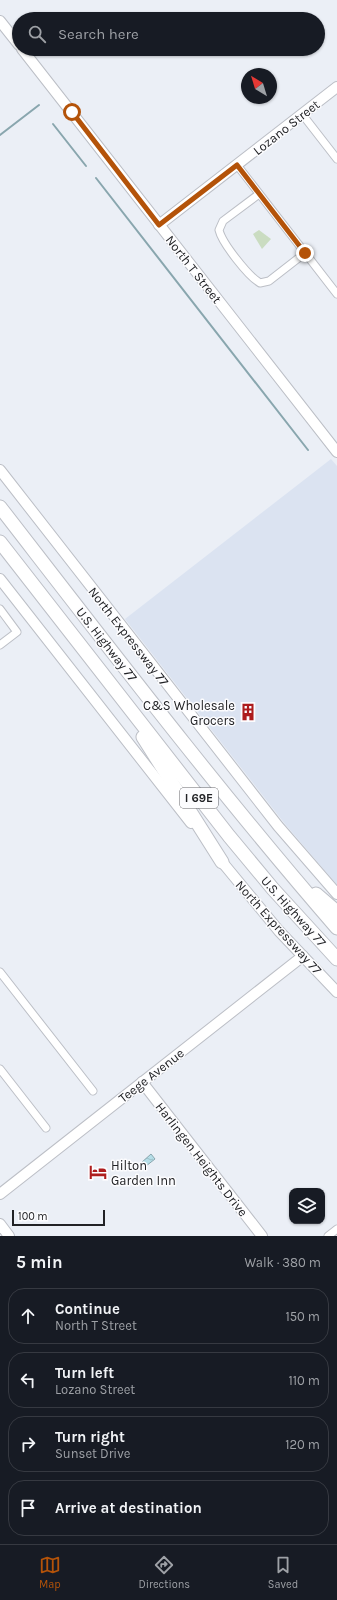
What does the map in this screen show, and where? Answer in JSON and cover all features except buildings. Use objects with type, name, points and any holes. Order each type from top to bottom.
[{"type":"highway","points":[[0,498],[43,563]]},
{"type":"highway","name":"U.S. Highway 77","points":[[0,507],[166,721],[279,861],[337,928]]},
{"type":"highway","name":"U.S. Highway 77","points":[[0,542],[230,836],[273,889],[337,958]]},
{"type":"highway","points":[[69,631],[136,726],[222,862]]},
{"type":"highway","points":[[279,861],[337,912]]},
{"type":"street","points":[[0,21],[12,36]]},
{"type":"street","name":"North T Street","points":[[27,56],[337,452]]},
{"type":"street","name":"Lozano Street","points":[[159,225],[337,87]]},
{"type":"street","points":[[302,114],[337,159]]},
{"type":"street","points":[[237,165],[337,294]]},
{"type":"street","points":[[258,194],[223,221],[219,230],[223,240],[251,277],[260,283],[269,281],[305,253]]},
{"type":"street","name":"North Expressway 77","points":[[0,470],[284,833],[337,894]]},
{"type":"street","name":"North Expressway 77","points":[[0,579],[222,862],[269,919],[337,992]]},
{"type":"street","points":[[0,609],[17,632],[0,645]]},
{"type":"street","name":"Teege Avenue","points":[[0,1194],[303,956]]},
{"type":"street","points":[[0,972],[93,1091]]},
{"type":"street","points":[[0,1069],[46,1128]]},
{"type":"street","name":"Harlingen Heights Drive","points":[[142,1082],[262,1236]]},
{"type":"street","points":[[0,1224],[9,1236]]},
{"type":"street","points":[[328,1236],[337,1229]]},
{"type":"shaded area","points":[[331,459],[337,466],[337,885],[285,824],[125,619]]},
{"type":"green space","points":[[259,230],[271,239],[262,249],[253,234]]},
{"type":"water","points":[[151,1154],[155,1159],[146,1166],[141,1163]]},
{"type":"waterway","points":[[0,135],[39,105]]},
{"type":"waterway","points":[[53,124],[86,166]]},
{"type":"waterway","points":[[96,178],[308,450]]},
{"type":"place","name":"C&S Wholesale Grocers","points":[[248,712]]},
{"type":"place","name":"Hilton Garden Inn","points":[[98,1172]]},
{"type":"route","points":[[72,112],[159,225],[237,165],[305,253]]}]
